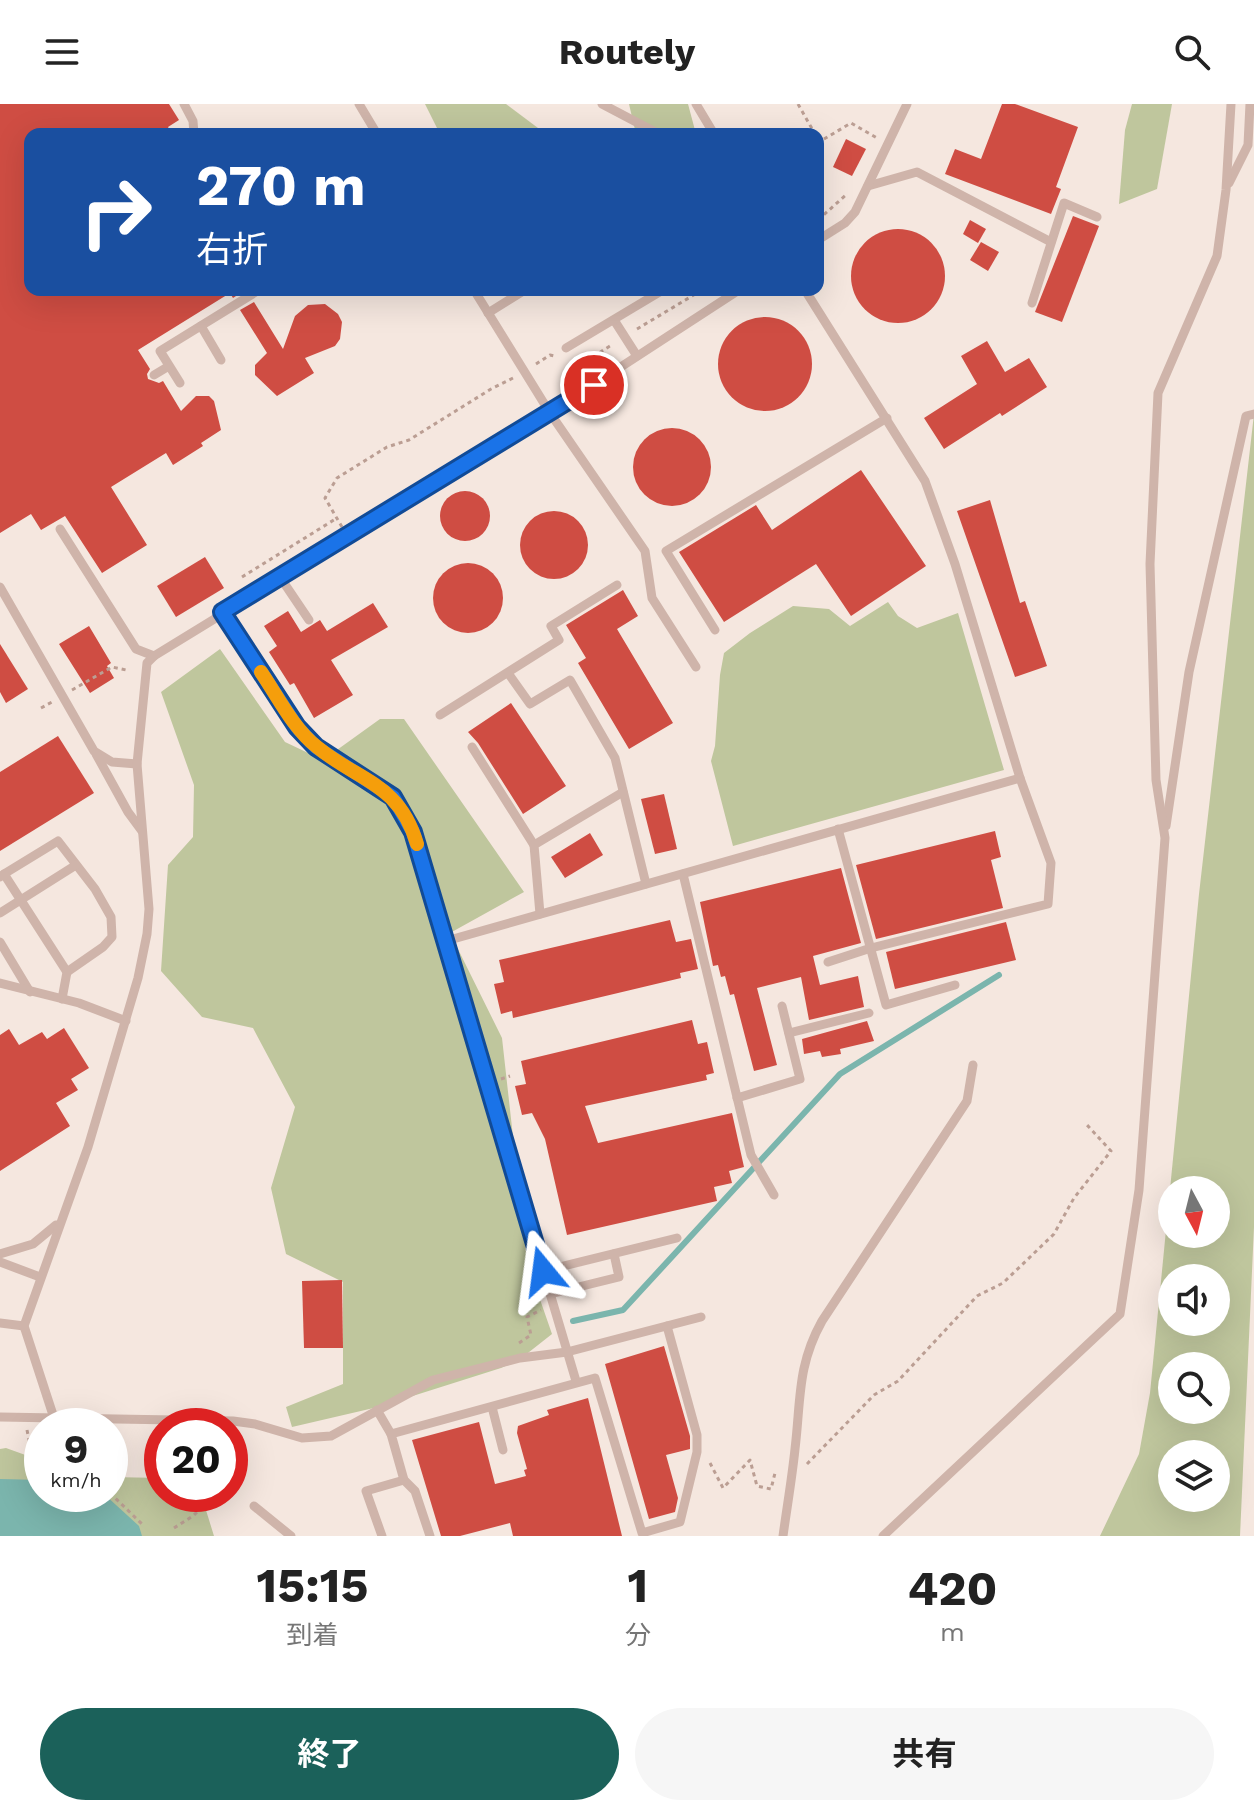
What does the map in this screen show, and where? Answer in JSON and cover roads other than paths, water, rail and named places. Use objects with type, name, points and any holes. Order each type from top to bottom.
[{"type":"lane","points":[[184,104],[194,128]]},
{"type":"lane","points":[[359,104],[373,128]]},
{"type":"lane","points":[[603,104],[648,128]]},
{"type":"lane","points":[[696,104],[710,128]]},
{"type":"lane","points":[[824,236],[845,223],[855,212],[907,104]]},
{"type":"lane","points":[[1165,838],[1156,780],[1150,564],[1158,393],[1217,256],[1226,190],[1231,104]]},
{"type":"lane","points":[[1226,190],[1248,145],[1250,104]]},
{"type":"lane","points":[[868,186],[917,172],[1051,242]]},
{"type":"lane","points":[[1032,303],[1064,203],[1097,217]]},
{"type":"lane","points":[[180,383],[160,351],[249,296]]},
{"type":"lane","points":[[478,296],[550,413],[645,551],[652,598],[696,667]]},
{"type":"lane","points":[[488,313],[515,296]]},
{"type":"lane","points":[[564,353],[653,296]]},
{"type":"lane","points":[[51,1408],[24,1326],[88,1147],[126,1021],[147,934],[149,909],[137,764],[143,675],[147,663],[222,612],[550,413],[730,296]]},
{"type":"lane","points":[[809,296],[925,481],[955,564],[1020,778],[1051,863],[1048,904],[871,948],[828,962]]},
{"type":"lane","points":[[614,320],[637,356]]},
{"type":"lane","points":[[201,326],[221,360]]},
{"type":"lane","points":[[154,375],[169,366]]},
{"type":"lane","points":[[883,1536],[1120,1314],[1139,1190],[1165,838],[1189,672],[1246,416],[1254,414]]},
{"type":"lane","points":[[715,630],[666,551],[887,418]]},
{"type":"lane","points":[[60,529],[136,649],[154,656]]},
{"type":"lane","points":[[280,577],[309,620]]},
{"type":"lane","points":[[440,715],[559,640],[551,626],[617,585]]},
{"type":"lane","points":[[0,587],[128,812],[143,832]]},
{"type":"lane","points":[[222,612],[297,727],[316,747],[393,797],[413,832],[576,1381]]},
{"type":"lane","points":[[508,673],[530,704],[570,680],[615,758],[646,884]]},
{"type":"lane","points":[[472,747],[534,845],[540,914]]},
{"type":"lane","points":[[94,751],[112,762],[137,764]]},
{"type":"lane","points":[[446,941],[1020,778]]},
{"type":"lane","points":[[534,845],[623,792]]},
{"type":"lane","points":[[838,829],[886,1005],[955,985]]},
{"type":"lane","points":[[62,999],[67,972],[2,875],[58,841],[95,889],[111,917],[112,937],[67,972]]},
{"type":"lane","points":[[0,913],[76,865]]},
{"type":"lane","points":[[683,874],[751,1155],[774,1195]]},
{"type":"lane","points":[[0,942],[30,992]]},
{"type":"lane","points":[[0,983],[62,999],[126,1021]]},
{"type":"lane","points":[[737,1098],[800,1079],[782,1006]]},
{"type":"lane","points":[[789,1033],[869,1013]]},
{"type":"lane","points":[[783,1536],[803,1363],[809,1345],[967,1101],[973,1065]]},
{"type":"lane","points":[[0,1254],[33,1244],[59,1223]]},
{"type":"lane","points":[[543,1271],[677,1238]]},
{"type":"lane","points":[[550,1294],[619,1277],[614,1254]]},
{"type":"lane","points":[[0,1262],[40,1277]]},
{"type":"lane","points":[[128,1419],[233,1421],[302,1438],[331,1436],[433,1380],[520,1358],[567,1352],[701,1317]]},
{"type":"lane","points":[[0,1323],[24,1326]]},
{"type":"lane","points":[[391,1434],[595,1378],[642,1533],[680,1522],[697,1452],[697,1435],[667,1326]]},
{"type":"lane","points":[[492,1407],[503,1450]]},
{"type":"lane","points":[[377,1410],[391,1434],[404,1480],[415,1491],[430,1536]]},
{"type":"lane","points":[[0,1417],[24,1418]]},
{"type":"lane","points":[[382,1536],[366,1491],[404,1480]]},
{"type":"lane","points":[[254,1506],[291,1536]]},
{"type":"water","points":[[0,1479],[24,1480],[24,1512],[124,1512],[139,1526],[142,1536],[0,1536]]},
{"type":"waterway","points":[[573,1321],[623,1310],[840,1074],[999,975]]}]
